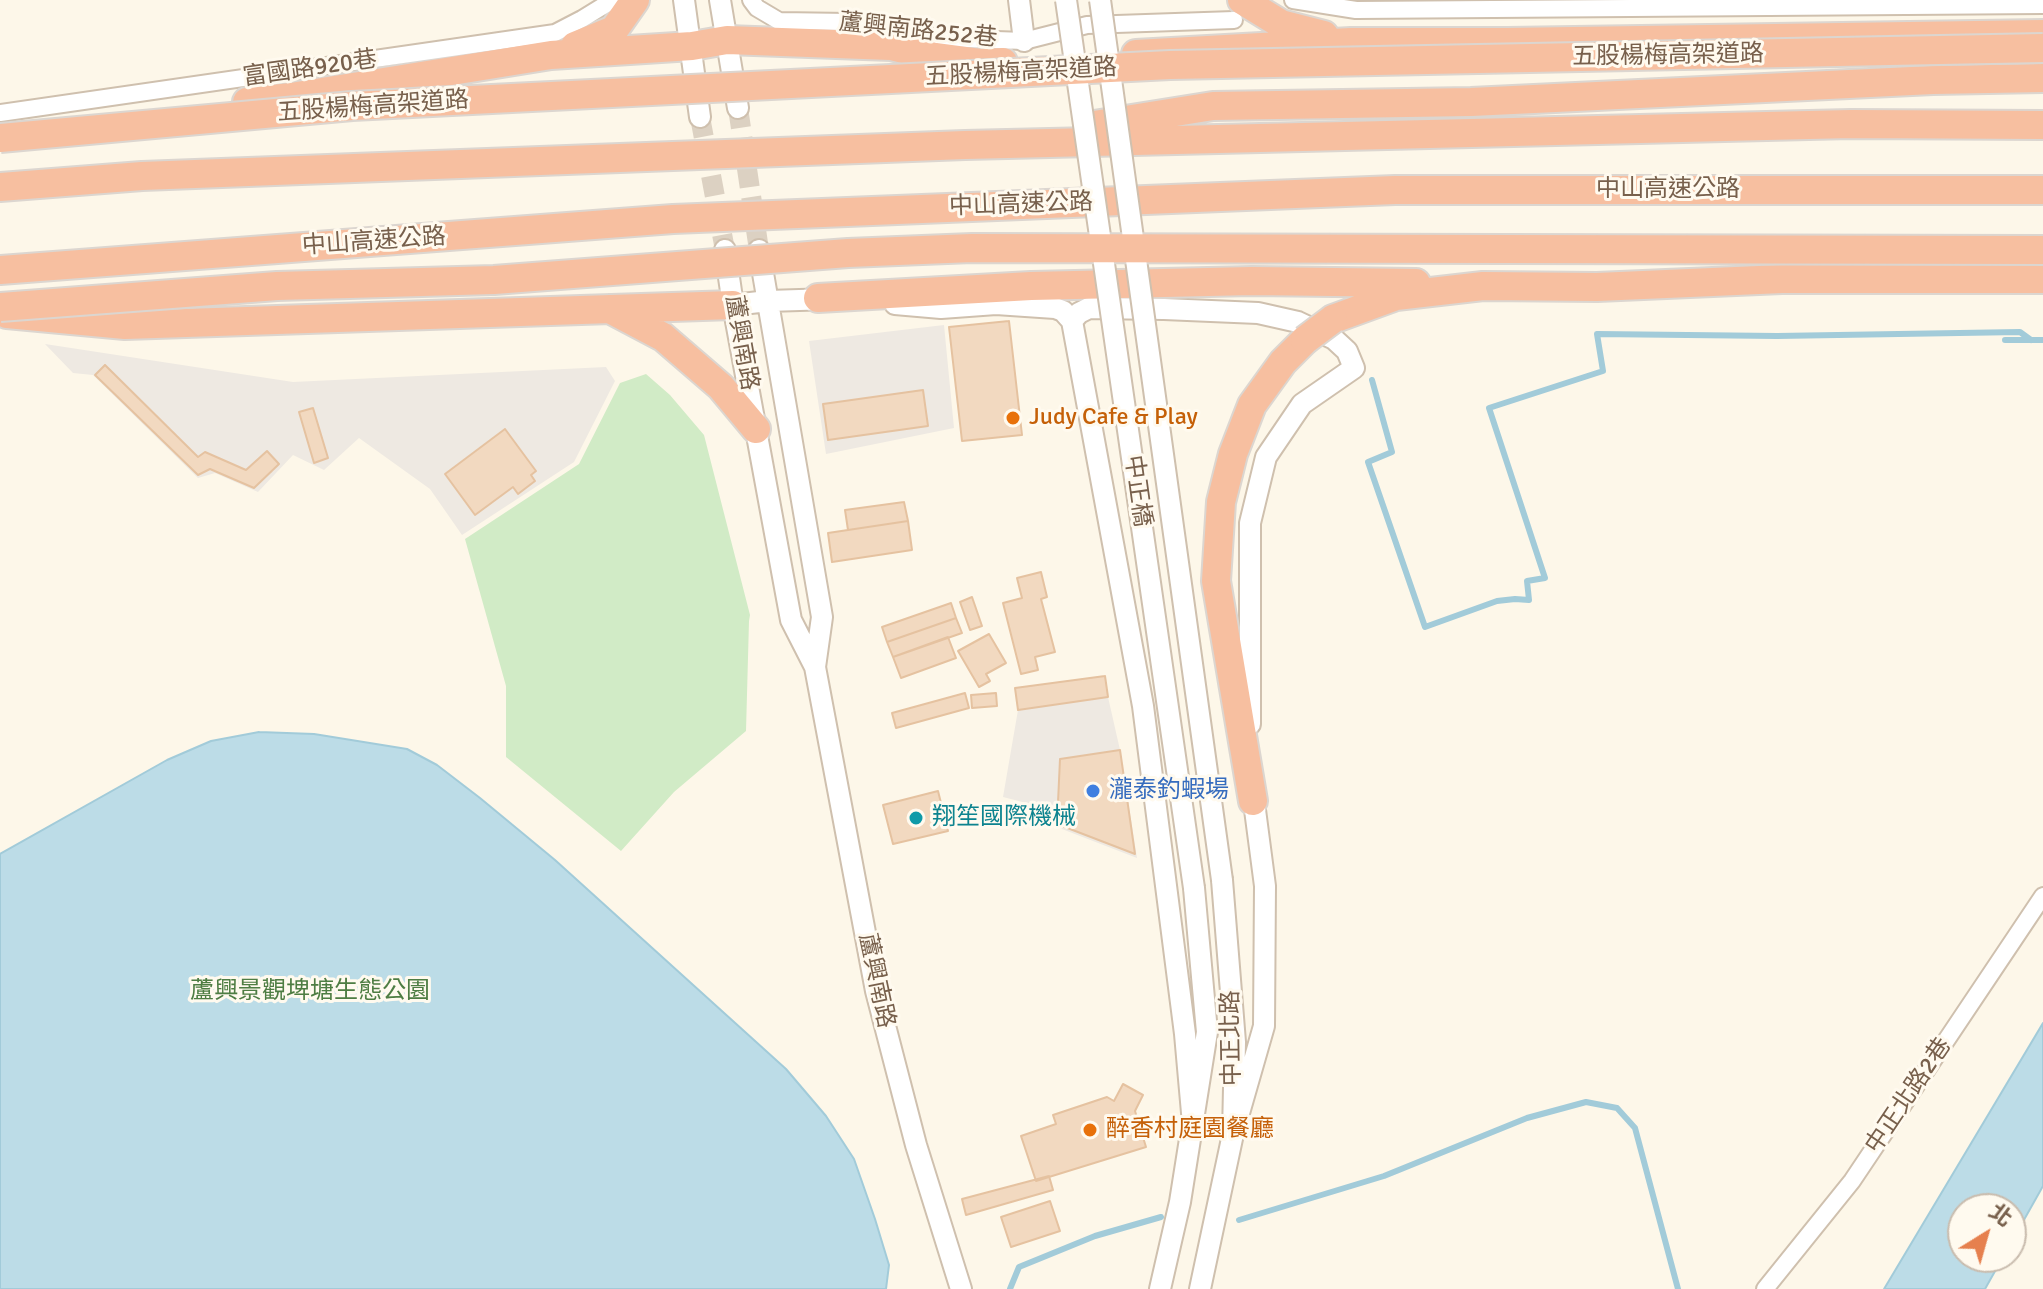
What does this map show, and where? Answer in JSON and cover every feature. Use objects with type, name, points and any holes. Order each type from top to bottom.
[{"type":"highway","points":[[551,55],[614,30],[635,0]]},
{"type":"highway","points":[[1238,10],[1351,42]]},
{"type":"highway","points":[[0,135],[19,128],[291,97],[551,55],[692,46],[727,40],[891,46],[935,57],[980,63],[1351,42],[2043,34]]},
{"type":"highway","name":"五股楊梅高架道路","points":[[0,135],[352,106],[1170,65],[2043,48]]},
{"type":"highway","points":[[965,145],[1213,106],[1471,102],[2043,78]]},
{"type":"highway","points":[[0,187],[142,176],[965,145],[1851,124],[2043,125]]},
{"type":"highway","name":"中山高速公路","points":[[0,270],[673,219],[1380,191],[2043,190]]},
{"type":"highway","points":[[0,307],[277,286],[494,280],[834,254],[972,248],[2043,250]]},
{"type":"highway","points":[[818,298],[972,288],[1252,281],[1597,287],[1782,279],[2043,279]]},
{"type":"highway","points":[[1253,801],[1216,581],[1221,502],[1233,454],[1252,405],[1283,362],[1333,319],[1396,296],[1483,286]]},
{"type":"highway","points":[[0,313],[125,325],[733,305]]},
{"type":"highway","points":[[609,308],[663,337],[721,387],[756,429]]},
{"type":"street","name":"富國路920巷","points":[[0,113],[555,33],[613,0]]},
{"type":"street","points":[[684,0],[700,117]]},
{"type":"street","points":[[720,0],[738,108]]},
{"type":"street","name":"蘆興南路252巷","points":[[751,0],[757,8],[779,21],[849,22],[941,38],[1024,41],[1087,25],[1238,10]]},
{"type":"street","points":[[1019,0],[1024,41]]},
{"type":"street","name":"中正橋","points":[[1066,0],[1194,888]]},
{"type":"street","name":"中正橋","points":[[1100,0],[1222,880]]},
{"type":"street","points":[[1293,0],[1356,10],[2043,5]]},
{"type":"street","name":"蘆興南路","points":[[725,250],[791,620],[815,667],[876,991],[916,1145],[961,1289]]},
{"type":"street","name":"蘆興南路","points":[[759,250],[822,617],[815,667]]},
{"type":"street","points":[[733,305],[818,298],[941,308],[996,304],[1055,308],[1063,311],[1072,321],[1143,706],[1185,1034],[1193,1124]]},
{"type":"street","points":[[1072,321],[1089,308],[1258,313],[1298,322],[1334,339],[1347,351],[1354,368],[1302,404],[1266,457],[1250,523],[1249,687],[1253,801],[1265,886],[1264,1026],[1233,1134]]},
{"type":"street","name":"中正北路","points":[[1200,1289],[1233,1134],[1235,1042],[1222,880]]},
{"type":"street","name":"中正北路","points":[[1160,1289],[1180,1202],[1207,1032],[1194,888]]},
{"type":"street","name":"中正北路2巷","points":[[1765,1289],[1852,1181],[2043,896]]},
{"type":"shaded area","points":[[944,325],[954,428],[826,454],[809,341]]},
{"type":"shaded area","points":[[45,344],[293,382],[606,367],[615,381],[574,462],[462,535],[430,489],[359,438],[324,470],[293,455],[258,492],[215,473],[198,478],[93,375],[73,373]]},
{"type":"shaded area","points":[[1108,697],[1120,750],[1137,858],[1049,824],[1050,809],[1003,797],[1018,710]]},
{"type":"green space","points":[[646,374],[670,395],[704,435],[750,615],[746,731],[674,792],[621,851],[506,757],[506,686],[465,539],[579,464],[620,383]]},
{"type":"water","name":"蘆興景觀埤塘生態公園","points":[[259,732],[314,734],[407,749],[437,765],[555,860],[786,1069],[826,1116],[854,1159],[875,1219],[889,1265],[886,1289],[0,1289],[0,854],[167,760],[211,741]]},
{"type":"water","points":[[2043,1023],[2043,1186],[2027,1214],[2027,1193],[1947,1193],[1947,1273],[1994,1273],[1985,1289],[1884,1289]]},
{"type":"building","points":[[1009,321],[1022,435],[962,441],[949,327]]},
{"type":"building","points":[[105,365],[198,457],[205,452],[246,470],[267,451],[279,464],[254,488],[210,469],[198,475],[95,375]]},
{"type":"building","points":[[923,390],[928,426],[828,440],[823,404]]},
{"type":"building","points":[[313,408],[328,458],[314,463],[299,412]]},
{"type":"building","points":[[505,429],[536,471],[531,475],[535,481],[518,494],[513,487],[475,515],[445,474]]},
{"type":"building","points":[[904,502],[908,521],[848,530],[845,510]]},
{"type":"building","points":[[908,521],[912,550],[832,562],[828,533]]},
{"type":"building","points":[[1041,572],[1047,597],[1041,599],[1055,652],[1035,657],[1038,670],[1021,674],[1003,603],[1022,598],[1017,578]]},
{"type":"building","points":[[972,597],[982,626],[970,630],[960,602]]},
{"type":"building","points":[[951,603],[956,618],[887,642],[882,627]]},
{"type":"building","points":[[956,618],[962,633],[893,657],[887,642]]},
{"type":"building","points":[[989,634],[1006,663],[986,674],[990,681],[979,687],[958,651]]},
{"type":"building","points":[[948,637],[956,658],[901,678],[893,657]]},
{"type":"building","points":[[1105,676],[1108,697],[1018,710],[1015,688]]},
{"type":"building","points":[[965,693],[969,708],[896,728],[892,713]]},
{"type":"building","points":[[996,693],[997,706],[972,708],[971,695]]},
{"type":"building","name":"瀧泰釣蝦場","points":[[1120,750],[1135,854],[1057,824],[1060,759]]},
{"type":"building","name":"翔笙國際機械","points":[[938,791],[948,831],[893,844],[883,805]]},
{"type":"building","name":"醉香村庭園餐廳","points":[[1123,1084],[1143,1095],[1135,1111],[1146,1147],[1036,1181],[1021,1136],[1056,1124],[1053,1115],[1107,1097],[1114,1101]]},
{"type":"building","points":[[1049,1176],[1053,1190],[966,1215],[962,1199]]},
{"type":"building","points":[[1050,1201],[1060,1231],[1011,1247],[1001,1217]]},
{"type":"waterway","points":[[1372,380],[1392,452],[1368,462],[1425,627],[1497,601],[1529,600],[1527,581],[1545,578],[1489,408],[1603,371],[1597,334],[1777,336],[2020,332],[2031,340]]},
{"type":"waterway","points":[[2005,340],[2043,340]]},
{"type":"waterway","points":[[1239,1220],[1384,1176],[1527,1118],[1586,1102],[1617,1108],[1635,1128],[1678,1289]]},
{"type":"waterway","points":[[1010,1289],[1019,1267],[1095,1236],[1161,1217]]},
{"type":"tunnel","points":[[738,108],[759,250]]},
{"type":"tunnel","points":[[700,117],[725,250]]},
{"type":"place","name":"Judy Cafe & Play","points":[[1013,418]]},
{"type":"place","name":"瀧泰釣蝦場","points":[[1093,791]]},
{"type":"place","name":"翔笙國際機械","points":[[916,818]]},
{"type":"place","name":"醉香村庭園餐廳","points":[[1090,1130]]}]
